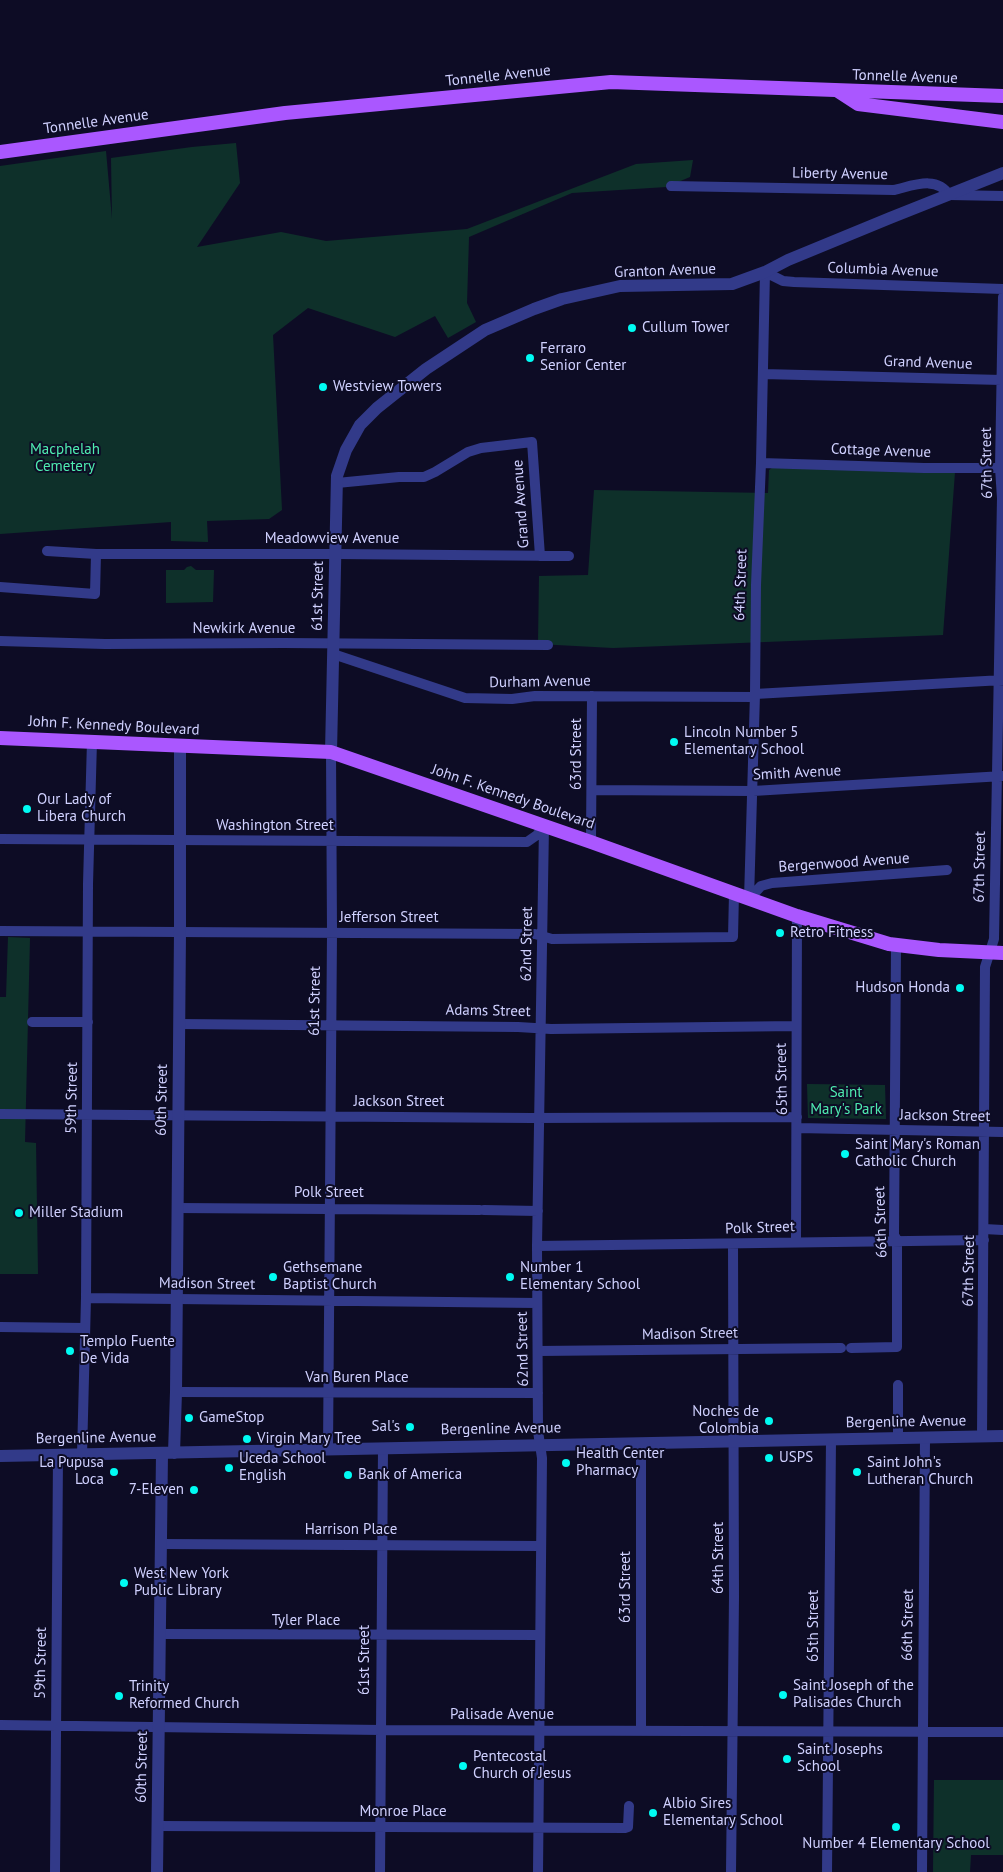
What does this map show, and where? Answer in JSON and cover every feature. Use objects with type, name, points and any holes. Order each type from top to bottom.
[{"type":"main road","name":"Tonnelle Avenue","points":[[0,152],[285,114],[592,83],[616,82],[1003,96]]},
{"type":"main road","points":[[838,91],[858,104],[1003,122]]},
{"type":"main road","name":"John F. Kennedy Boulevard","points":[[0,738],[331,752],[797,916],[896,946],[997,952]]},
{"type":"street","name":"Granton Avenue","points":[[335,554],[337,483],[340,464],[360,425],[426,369],[485,330],[534,309],[620,286],[732,284],[1003,173]]},
{"type":"street","name":"Liberty Avenue","points":[[671,186],[894,190],[929,182],[944,188],[949,195]]},
{"type":"street","points":[[949,195],[1003,196]]},
{"type":"street","name":"Columbia Avenue","points":[[765,272],[783,281],[794,282],[1003,289]]},
{"type":"street","name":"64th Street","points":[[749,899],[765,272]]},
{"type":"street","name":"67th Street","points":[[982,1437],[985,967],[997,952],[994,939],[999,859],[1003,498],[1000,468],[1003,297]]},
{"type":"street","name":"Grand Avenue","points":[[763,374],[1002,380]]},
{"type":"street","name":"Grand Avenue","points":[[337,483],[399,477],[424,477],[468,452],[481,448],[532,442],[540,556]]},
{"type":"street","name":"Cottage Avenue","points":[[761,463],[924,468],[1000,468]]},
{"type":"street","name":"Meadowview Avenue","points":[[47,551],[96,554],[569,556]]},
{"type":"street","points":[[0,587],[95,594],[96,554]]},
{"type":"street","name":"61st Street","points":[[328,1449],[332,933],[331,752],[335,554]]},
{"type":"street","name":"Newkirk Avenue","points":[[0,641],[333,649],[548,645]]},
{"type":"street","name":"Durham Avenue","points":[[333,649],[465,698],[512,699],[534,696],[755,696],[1000,680]]},
{"type":"street","name":"63rd Street","points":[[591,842],[592,696]]},
{"type":"street","name":"59th Street","points":[[82,1455],[86,1298],[89,838],[92,741]]},
{"type":"street","name":"60th Street","points":[[157,1872],[156,1826],[161,1634],[161,1544],[168,1453],[176,1392],[180,746]]},
{"type":"street","name":"Smith Avenue","points":[[592,790],[753,791],[1000,776]]},
{"type":"street","name":"Washington Street","points":[[0,838],[528,842],[544,826]]},
{"type":"street","name":"62nd Street","points":[[538,1872],[542,1458],[538,1393],[537,1246],[544,826]]},
{"type":"street","name":"Bergenwood Avenue","points":[[749,899],[761,886],[772,883],[947,870]]},
{"type":"street","name":"Jefferson Street","points":[[0,931],[535,934],[552,939],[733,938],[734,894]]},
{"type":"street","name":"65th Street","points":[[796,1242],[797,916]]},
{"type":"street","name":"66th Street","points":[[896,946],[894,1234],[897,1240],[897,1347]]},
{"type":"street","points":[[32,1022],[88,1022]]},
{"type":"street","name":"Adams Street","points":[[179,1024],[331,1024],[560,1029],[796,1026]]},
{"type":"street","name":"Jackson Street","points":[[0,1114],[539,1118],[797,1116]]},
{"type":"street","name":"Jackson Street","points":[[797,1128],[1003,1132]]},
{"type":"street","name":"Polk Street","points":[[177,1208],[538,1211]]},
{"type":"street","name":"Polk Street","points":[[537,1246],[897,1240],[984,1235],[1003,1230]]},
{"type":"street","name":"64th Street","points":[[731,1872],[734,1441],[733,1244]]},
{"type":"street","name":"Madison Street","points":[[86,1298],[537,1303]]},
{"type":"street","points":[[0,1327],[85,1328]]},
{"type":"street","name":"Madison Street","points":[[538,1351],[897,1347]]},
{"type":"street","points":[[898,1385],[898,1439]]},
{"type":"street","name":"Van Buren Place","points":[[176,1392],[538,1393]]},
{"type":"street","name":"Bergenline Avenue","points":[[0,1456],[1003,1436]]},
{"type":"street","name":"66th Street","points":[[922,1872],[926,1438]]},
{"type":"street","name":"65th Street","points":[[827,1872],[831,1440]]},
{"type":"street","name":"63rd Street","points":[[641,1444],[641,1731]]},
{"type":"street","name":"61st Street","points":[[380,1872],[383,1448]]},
{"type":"street","name":"59th Street","points":[[55,1872],[58,1455]]},
{"type":"street","name":"Harrison Place","points":[[161,1544],[541,1546]]},
{"type":"street","name":"Tyler Place","points":[[161,1634],[540,1636]]},
{"type":"street","name":"Palisade Avenue","points":[[0,1725],[381,1730],[1003,1732]]},
{"type":"street","name":"Monroe Place","points":[[156,1826],[628,1827],[629,1806]]},
{"type":"green space","name":"Macphelah Cemetery","points":[[236,143],[240,183],[197,247],[281,232],[326,241],[467,229],[636,164],[693,160],[690,177],[666,187],[572,193],[469,237],[467,303],[476,322],[448,338],[435,316],[395,337],[308,308],[273,335],[282,510],[269,519],[207,521],[208,542],[171,541],[171,522],[0,534],[0,166],[106,151],[112,219],[111,158]]},
{"type":"green space","points":[[773,467],[955,472],[943,635],[613,648],[538,644],[539,576],[588,575],[594,490],[768,493],[769,470]]},
{"type":"green space","points":[[191,566],[196,570],[214,570],[213,602],[166,603],[166,570],[184,570]]},
{"type":"green space","points":[[8,937],[30,938],[25,1142],[36,1143],[38,1274],[0,1274],[0,997],[6,997]]},
{"type":"green space","name":"Saint Mary's Park","points":[[807,1084],[885,1085],[886,1119],[808,1118]]},
{"type":"green space","points":[[934,1780],[1003,1780],[1003,1855],[971,1855],[970,1872],[933,1872]]},
{"type":"place","name":"Cullum Tower","points":[[632,328]]},
{"type":"place","name":"Ferraro Senior Center","points":[[530,358]]},
{"type":"place","name":"Westview Towers","points":[[323,387]]},
{"type":"place","name":"Lincoln Number 5 Elementary School","points":[[674,742]]},
{"type":"place","name":"Our Lady of Libera Church","points":[[27,809]]},
{"type":"place","name":"Retro Fitness","points":[[780,933]]},
{"type":"place","name":"Hudson Honda","points":[[960,988]]},
{"type":"place","name":"Saint Mary's Roman Catholic Church","points":[[845,1154]]},
{"type":"place","name":"Miller Stadium","points":[[19,1213]]},
{"type":"place","name":"Gethsemane Baptist Church","points":[[273,1277]]},
{"type":"place","name":"Number 1 Elementary School","points":[[510,1277]]},
{"type":"place","name":"Templo Fuente De Vida","points":[[70,1351]]},
{"type":"place","name":"GameStop","points":[[189,1418]]},
{"type":"place","name":"Noches de Colombia","points":[[769,1421]]},
{"type":"place","name":"Sal's","points":[[410,1427]]},
{"type":"place","name":"Virgin Mary Tree","points":[[247,1439]]},
{"type":"place","name":"USPS","points":[[769,1458]]},
{"type":"place","name":"Health Center Pharmacy","points":[[566,1463]]},
{"type":"place","name":"Uceda School English","points":[[229,1468]]},
{"type":"place","name":"La Pupusa Loca","points":[[114,1472]]},
{"type":"place","name":"Saint John's Lutheran Church","points":[[857,1472]]},
{"type":"place","name":"Bank of America","points":[[348,1475]]},
{"type":"place","name":"7-Eleven","points":[[194,1490]]},
{"type":"place","name":"West New York Public Library","points":[[124,1583]]},
{"type":"place","name":"Saint Joseph of the Palisades Church","points":[[783,1695]]},
{"type":"place","name":"Trinity Reformed Church","points":[[119,1696]]},
{"type":"place","name":"Saint Josephs School","points":[[787,1759]]},
{"type":"place","name":"Pentecostal Church of Jesus","points":[[463,1766]]},
{"type":"place","name":"Albio Sires Elementary School","points":[[653,1813]]},
{"type":"place","name":"Number 4 Elementary School","points":[[896,1827]]}]
